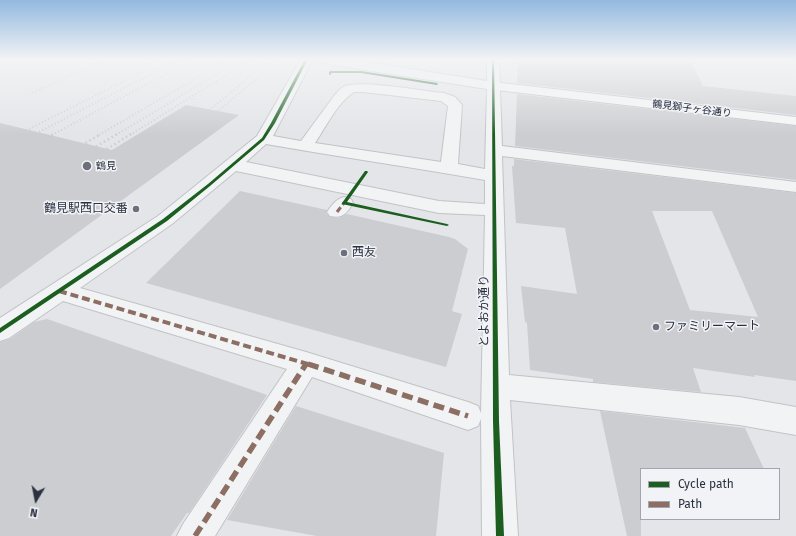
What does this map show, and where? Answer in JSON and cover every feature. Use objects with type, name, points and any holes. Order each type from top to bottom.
[{"type":"main road","name":"鶴見獅子ヶ谷通り","points":[[493,86],[796,121]]},
{"type":"street","points":[[0,331],[165,220],[263,139],[294,84]]},
{"type":"street","points":[[480,84],[493,86]]},
{"type":"street","name":"とよおか通り","points":[[493,86],[496,386],[500,536]]},
{"type":"street","points":[[306,145],[346,91],[363,88],[444,97],[456,105],[449,168]]},
{"type":"street","points":[[263,139],[494,176]]},
{"type":"street","points":[[494,150],[796,187]]},
{"type":"street","points":[[232,165],[439,207],[494,210]]},
{"type":"street","points":[[59,291],[306,363],[468,416]]},
{"type":"street","points":[[195,536],[306,363]]},
{"type":"street","points":[[496,386],[739,411],[796,420]]},
{"type":"building","points":[[526,84],[702,84],[703,86],[796,96],[796,115]]},
{"type":"building","points":[[517,94],[796,126],[796,180],[515,146]]},
{"type":"building","points":[[186,105],[239,115],[0,289],[0,123],[112,150]]},
{"type":"building","points":[[514,159],[796,193],[796,381],[693,368],[701,392],[593,382],[593,379],[530,370],[527,323],[525,322],[521,286],[577,294],[565,228],[516,223],[512,166],[514,166]],"holes":[[[652,211],[712,211],[758,317],[690,310]]]},
{"type":"building","points":[[240,191],[327,210],[326,213],[330,217],[339,218],[347,214],[449,237],[455,239],[468,249],[452,311],[462,314],[446,367],[146,283]]},
{"type":"building","points":[[47,319],[267,395],[189,513],[187,513],[171,536],[0,536],[0,342],[10,339],[34,322]]},
{"type":"building","points":[[296,406],[444,453],[436,536],[317,536],[227,520]]},
{"type":"building","points":[[600,411],[745,428],[764,468],[640,468],[641,536],[627,536]]},
{"type":"railway","points":[[32,93],[52,84]]},
{"type":"railway","points":[[17,135],[118,84]]},
{"type":"railway","points":[[33,135],[132,84]]},
{"type":"railway","points":[[52,135],[147,84]]},
{"type":"railway","points":[[99,135],[186,84]]},
{"type":"railway","points":[[116,135],[200,84]]},
{"type":"railway","points":[[130,135],[212,84]]},
{"type":"railway","points":[[171,135],[213,107],[241,84]]},
{"type":"railway","points":[[182,135],[222,108],[250,84]]},
{"type":"railway","points":[[0,144],[19,134]]},
{"type":"railway","points":[[0,152],[35,134]]},
{"type":"railway","points":[[0,163],[54,134]]},
{"type":"railway","points":[[0,193],[101,134]]},
{"type":"railway","points":[[0,205],[117,134]]},
{"type":"railway","points":[[0,216],[131,134]]},
{"type":"railway","points":[[22,234],[172,134]]},
{"type":"railway","points":[[38,234],[184,134]]},
{"type":"railway","points":[[9,243],[24,233]]},
{"type":"railway","points":[[19,247],[39,233]]},
{"type":"marked path","points":[[337,212],[344,203]]},
{"type":"marked path","points":[[59,291],[306,363],[468,416]]},
{"type":"marked path","points":[[195,536],[306,363]]},
{"type":"cycle path","points":[[0,331],[165,220],[209,185],[263,139],[294,84]]},
{"type":"cycle path","points":[[493,84],[496,421],[500,536]]},
{"type":"cycle path","points":[[366,172],[344,203],[447,225]]},
{"type":"place","name":"鶴見","points":[[87,166]]},
{"type":"place","name":"鶴見駅西口交番","points":[[136,209]]},
{"type":"place","name":"西友","points":[[344,253]]},
{"type":"place","name":"ファミリーマート","points":[[656,327]]}]
